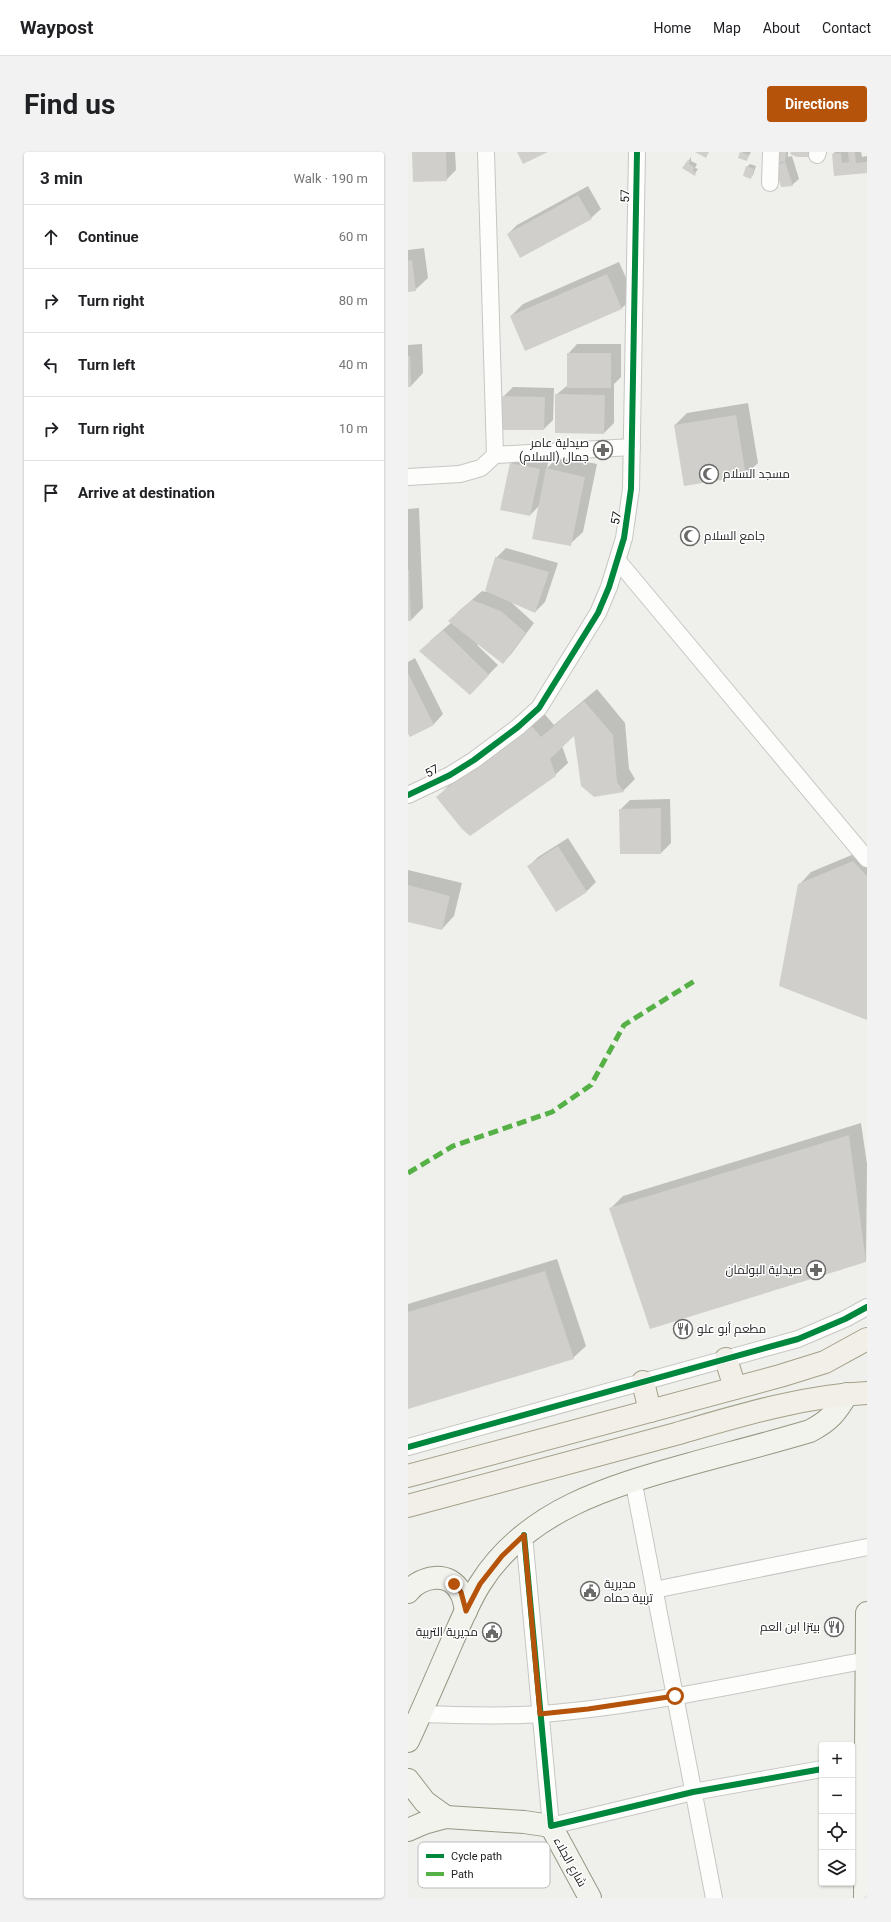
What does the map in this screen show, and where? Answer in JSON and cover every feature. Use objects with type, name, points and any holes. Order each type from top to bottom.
[{"type":"main road","points":[[408,1476],[735,1388],[825,1362],[867,1338]]},
{"type":"main road","points":[[726,1360],[735,1388]]},
{"type":"main road","points":[[643,1382],[650,1411]]},
{"type":"main road","points":[[408,1741],[466,1611],[480,1584],[502,1556],[524,1535],[550,1516],[576,1501],[633,1480],[810,1431],[826,1422],[857,1394]]},
{"type":"main road","points":[[408,1506],[742,1416],[799,1402],[857,1394]]},
{"type":"main road","points":[[408,1592],[416,1583],[425,1579],[435,1577],[445,1579],[454,1584],[461,1592],[466,1611]]},
{"type":"main road","points":[[865,1898],[861,1763],[867,1660],[867,1613]]},
{"type":"main road","points":[[408,1780],[425,1802],[446,1817]]},
{"type":"main road","points":[[408,1830],[424,1823],[446,1817],[524,1822],[550,1826]]},
{"type":"main road","name":"شارع الجلاء","points":[[550,1826],[590,1898]]},
{"type":"street","points":[[486,152],[495,456]]},
{"type":"street","name":"57","points":[[408,795],[450,775],[474,760],[496,744],[539,708],[598,613],[618,561],[628,513],[631,489],[637,152]]},
{"type":"street","points":[[770,183],[771,152]]},
{"type":"street","points":[[408,477],[460,474],[481,468],[495,456],[632,447]]},
{"type":"street","points":[[618,561],[865,856]]},
{"type":"street","points":[[408,1447],[798,1339],[845,1320],[867,1307]]},
{"type":"street","points":[[633,1480],[714,1898]]},
{"type":"street","points":[[524,1535],[550,1826],[693,1792],[819,1771]]},
{"type":"street","points":[[654,1590],[867,1547]]},
{"type":"street","points":[[420,1714],[507,1716],[588,1709],[675,1696],[867,1660]]},
{"type":"building","points":[[412,152],[446,152],[447,181],[413,182]]},
{"type":"building","points":[[517,152],[548,152],[523,164]]},
{"type":"building","points":[[695,152],[709,152],[706,158]]},
{"type":"building","points":[[740,152],[749,155],[747,161],[738,158]]},
{"type":"building","points":[[773,152],[786,152],[785,162],[773,161]]},
{"type":"building","points":[[791,152],[810,152],[811,157],[797,157],[790,154]]},
{"type":"building","points":[[848,152],[855,152],[856,163],[867,162],[867,173],[834,176],[832,154],[841,153],[842,163],[849,162]]},
{"type":"building","points":[[688,160],[690,161],[689,164],[694,167],[693,171],[696,172],[695,176],[682,168]]},
{"type":"building","points":[[785,162],[793,186],[781,187],[775,166]]},
{"type":"building","points":[[746,166],[754,169],[751,179],[743,176]]},
{"type":"building","points":[[578,195],[592,219],[520,258],[507,234]]},
{"type":"building","points":[[412,260],[416,291],[408,292],[408,261]]},
{"type":"building","points":[[607,274],[622,309],[525,351],[510,316]]},
{"type":"building","points":[[567,353],[611,353],[611,388],[567,388]]},
{"type":"building","points":[[408,356],[410,356],[411,387],[408,387]]},
{"type":"building","points":[[555,394],[605,395],[604,434],[555,433]]},
{"type":"building","points":[[502,396],[545,397],[544,430],[502,430]]},
{"type":"building","points":[[736,415],[746,476],[684,486],[674,425]]},
{"type":"building","points":[[510,463],[540,469],[530,516],[500,510]]},
{"type":"building","points":[[546,468],[585,477],[571,546],[532,539]]},
{"type":"building","points":[[495,557],[549,572],[535,613],[485,591]]},
{"type":"building","points":[[409,570],[411,621],[408,621]]},
{"type":"building","points":[[472,600],[501,611],[526,633],[503,664],[448,621]]},
{"type":"building","points":[[443,630],[489,675],[470,695],[419,651]]},
{"type":"building","points":[[408,673],[434,725],[410,737],[408,734]]},
{"type":"building","points":[[584,701],[613,735],[617,782],[624,792],[594,797],[581,786],[574,736],[550,759],[556,776],[470,836],[462,829],[436,797],[528,722],[541,737]]},
{"type":"building","points":[[661,808],[661,854],[620,854],[619,809]]},
{"type":"building","points":[[558,846],[587,892],[556,912],[527,866]]},
{"type":"building","points":[[853,861],[867,876],[867,1020],[779,986],[798,884]]},
{"type":"building","points":[[408,885],[450,896],[442,930],[408,922]]},
{"type":"building","points":[[849,1135],[866,1262],[650,1329],[609,1208]]},
{"type":"building","points":[[545,1271],[574,1359],[408,1409],[408,1312]]},
{"type":"marked path","points":[[408,1173],[453,1146],[552,1112],[591,1085],[624,1025],[696,980]]},
{"type":"cycle path","points":[[408,795],[450,775],[474,760],[518,727],[539,708],[598,613],[609,587],[624,538],[631,489],[637,152]]},
{"type":"cycle path","points":[[408,1447],[798,1339],[845,1319],[867,1307]]},
{"type":"cycle path","points":[[524,1535],[551,1826],[693,1792],[819,1770]]},
{"type":"place","name":"صيدلية عامر جمال (السلام)","points":[[603,450]]},
{"type":"place","name":"مسجد السلام","points":[[709,474]]},
{"type":"place","name":"جامع السلام","points":[[690,536]]},
{"type":"place","name":"صيدلية البولمان","points":[[816,1270]]},
{"type":"place","name":"مطعم أبو علو","points":[[683,1329]]},
{"type":"place","name":"مديرية تربية حماه","points":[[590,1591]]},
{"type":"place","name":"بيتزا ابن العم","points":[[834,1627]]},
{"type":"place","name":"مديرية التربية","points":[[492,1632]]},
{"type":"route","points":[[454,1584],[461,1592],[466,1611],[480,1584],[502,1556],[524,1535],[540,1714],[588,1709],[675,1696]]}]
